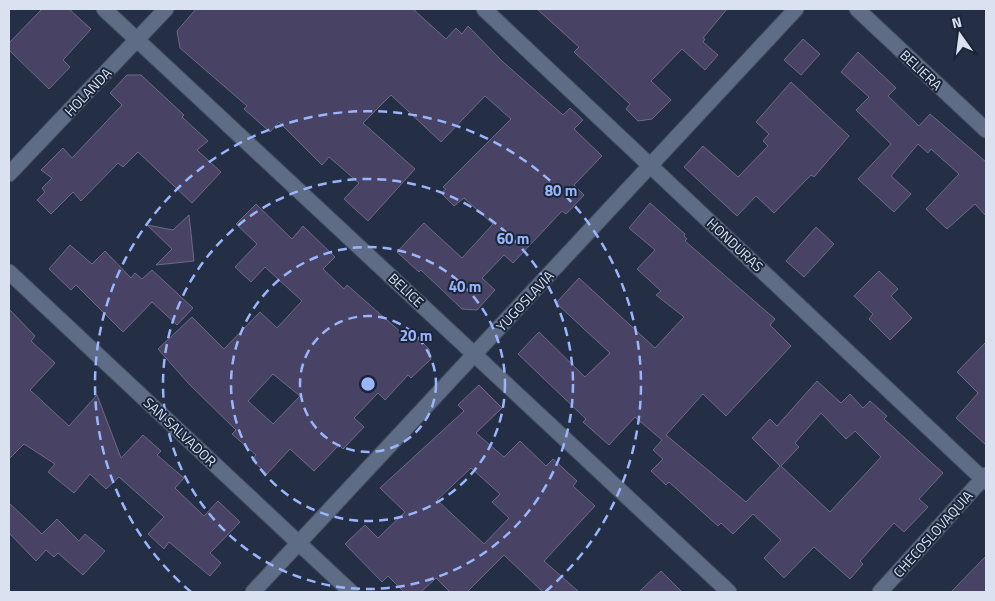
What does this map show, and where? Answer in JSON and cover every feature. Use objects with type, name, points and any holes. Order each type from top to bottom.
[{"type":"street","name":"BELICE","points":[[104,9],[729,592]]},
{"type":"street","name":"HOLANDA","points":[[9,174],[166,9]]},
{"type":"street","name":"HONDURAS","points":[[484,9],[985,479]]},
{"type":"street","name":"YUGOSLAVIA","points":[[254,592],[796,9]]},
{"type":"street","name":"BELIERA","points":[[856,9],[986,130]]},
{"type":"street","name":"SAN SALVADOR","points":[[9,272],[351,592]]},
{"type":"street","name":"CHECOSLOVAQUIA","points":[[880,592],[985,479]]},
{"type":"building","points":[[42,9],[69,9],[91,29],[63,60],[70,67],[49,89],[9,50],[9,43]]},
{"type":"building","points":[[196,9],[413,9],[446,39],[456,28],[462,34],[468,26],[502,61],[563,115],[570,108],[583,120],[574,129],[602,156],[574,185],[584,195],[566,214],[562,211],[513,263],[504,255],[482,278],[495,290],[477,310],[462,309],[421,270],[419,272],[397,252],[424,223],[462,258],[493,224],[464,198],[454,206],[441,193],[446,189],[443,187],[511,119],[485,96],[441,142],[391,95],[363,123],[415,169],[368,221],[344,199],[359,183],[329,157],[322,165],[279,122],[270,132],[244,109],[247,106],[180,48],[177,31]]},
{"type":"building","points":[[537,9],[727,9],[703,38],[705,39],[703,42],[718,55],[705,70],[682,49],[651,81],[671,100],[652,119],[638,121],[626,109],[630,104],[574,52],[579,47]]},
{"type":"building","points":[[803,39],[820,54],[801,75],[784,60]]},
{"type":"building","points":[[858,52],[896,88],[888,96],[919,126],[930,114],[986,162],[986,216],[975,204],[947,229],[926,209],[959,174],[931,149],[928,153],[918,144],[891,176],[911,194],[894,212],[858,179],[891,144],[856,110],[869,97],[841,72]]},
{"type":"building","points":[[127,75],[141,75],[184,115],[182,117],[208,141],[197,150],[221,172],[192,203],[138,152],[123,167],[118,163],[81,201],[73,192],[51,214],[37,200],[45,192],[42,188],[52,178],[41,170],[63,148],[72,158],[122,105],[110,93]]},
{"type":"building","points":[[791,82],[849,136],[814,177],[811,175],[774,213],[756,196],[737,216],[684,167],[703,146],[738,177],[768,146],[763,141],[769,134],[756,122]]},
{"type":"building","points":[[650,203],[685,234],[684,236],[687,239],[685,241],[775,319],[770,325],[791,346],[726,416],[703,394],[666,435],[746,502],[780,466],[752,438],[770,419],[777,426],[817,381],[841,403],[850,394],[863,408],[870,401],[887,416],[884,419],[943,473],[919,499],[928,507],[904,532],[894,523],[860,561],[863,564],[850,579],[814,547],[784,578],[764,558],[781,540],[753,514],[733,534],[721,523],[718,526],[669,482],[666,485],[651,471],[663,459],[653,450],[662,440],[635,417],[609,445],[583,422],[586,419],[518,354],[539,332],[585,377],[610,353],[556,303],[579,278],[655,348],[684,317],[656,295],[661,291],[637,269],[655,250],[629,228]],"holes":[[[821,413],[846,439],[855,431],[881,457],[830,512],[781,466],[799,447],[795,443]]]},
{"type":"building","points":[[256,204],[292,239],[303,226],[335,257],[323,269],[344,289],[347,285],[411,341],[416,336],[429,349],[431,359],[411,378],[408,375],[385,400],[378,393],[354,418],[364,427],[343,449],[339,445],[314,471],[290,449],[267,474],[252,460],[256,455],[232,434],[236,430],[189,384],[158,349],[192,317],[224,349],[260,312],[277,328],[302,301],[265,267],[251,282],[235,267],[257,244],[236,224]],"holes":[[[273,374],[300,396],[273,424],[248,401]]]},
{"type":"building","points":[[189,215],[194,261],[156,265],[172,249],[147,225],[173,230]]},
{"type":"building","points":[[816,227],[834,244],[804,277],[786,261]]},
{"type":"building","points":[[70,245],[92,264],[105,251],[131,278],[135,273],[142,279],[152,270],[193,308],[177,325],[152,302],[123,332],[76,285],[71,290],[49,269]]},
{"type":"building","points":[[879,271],[898,289],[891,296],[912,318],[890,340],[869,319],[873,314],[854,296]]},
{"type":"building","points":[[9,309],[35,336],[31,341],[55,363],[30,390],[69,426],[97,395],[121,458],[143,435],[161,451],[157,455],[184,478],[175,488],[204,516],[218,501],[240,522],[210,553],[221,563],[210,576],[169,542],[164,549],[148,534],[164,517],[119,477],[106,489],[90,474],[74,493],[48,472],[55,464],[24,444],[9,459]]},
{"type":"building","points":[[986,342],[986,445],[956,418],[978,393],[957,372]]},
{"type":"building","points":[[479,385],[502,408],[476,433],[504,457],[520,441],[546,466],[553,459],[577,481],[573,486],[595,506],[544,561],[579,592],[543,592],[504,555],[467,592],[450,592],[436,578],[421,592],[404,592],[388,576],[382,582],[345,544],[365,525],[378,538],[405,512],[380,488],[464,411],[458,405]],"holes":[[[471,468],[500,494],[492,502],[509,518],[484,544],[437,500]]]},
{"type":"building","points":[[9,503],[42,534],[57,519],[79,541],[85,534],[105,551],[83,575],[58,553],[54,557],[46,550],[36,561],[9,533]]},
{"type":"building","points":[[986,556],[986,592],[951,592]]},
{"type":"building","points":[[661,571],[682,592],[639,592]]}]
